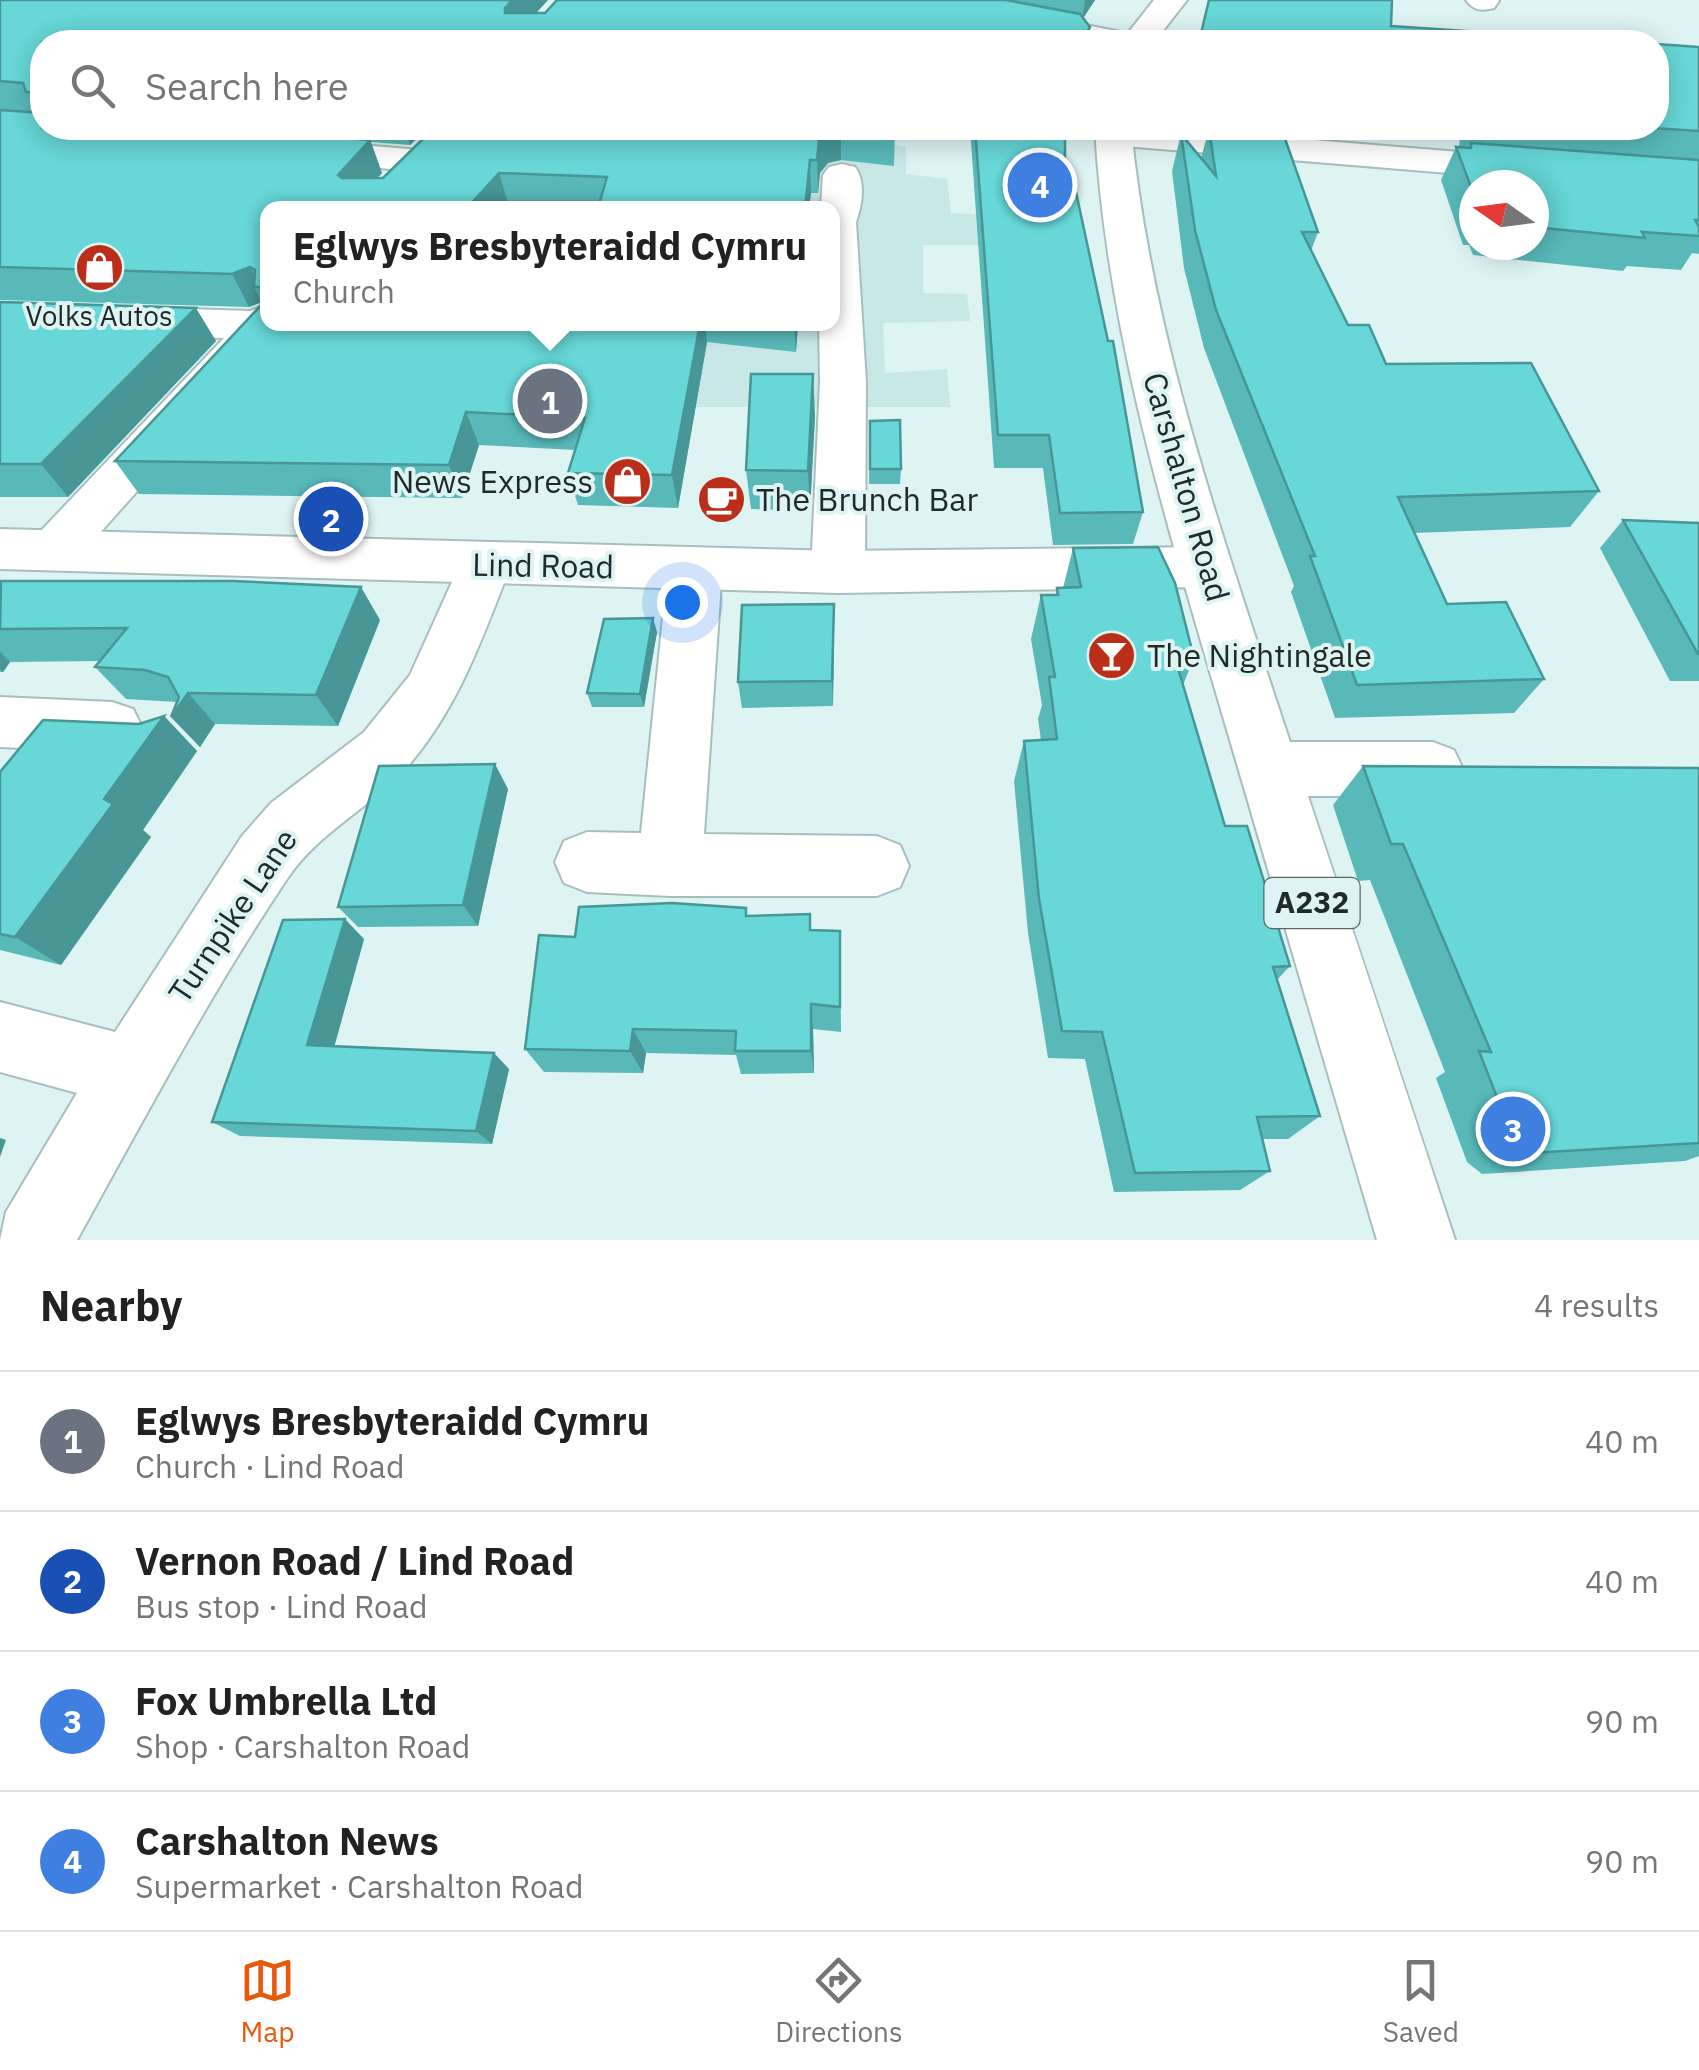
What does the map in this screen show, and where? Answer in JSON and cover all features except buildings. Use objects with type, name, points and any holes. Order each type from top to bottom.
[{"type":"main road","points":[[912,0],[1061,30]]},
{"type":"main road","points":[[1147,30],[1171,0]]},
{"type":"main road","name":"Carshalton Road","points":[[1113,140],[1119,205],[1159,402],[1206,567],[1416,1240]]},
{"type":"main road","points":[[1213,140],[1560,171]]},
{"type":"main road","points":[[268,148],[431,150],[386,197]]},
{"type":"main road","points":[[840,212],[842,175]]},
{"type":"main road","points":[[838,572],[843,382],[840,313]]},
{"type":"main road","points":[[0,316],[260,321]]},
{"type":"main road","points":[[56,548],[260,325]]},
{"type":"main road","name":"Lind Road","points":[[0,548],[485,565],[838,572],[1206,567]]},
{"type":"main road","name":"Turnpike Lane","points":[[34,1240],[131,1072],[265,857],[293,823],[385,750],[432,690],[485,565]]},
{"type":"main road","points":[[670,866],[695,568]]},
{"type":"main road","points":[[0,722],[174,730]]},
{"type":"main road","points":[[1270,769],[1483,769]]},
{"type":"main road","points":[[587,862],[877,866]]},
{"type":"main road","points":[[0,1037],[131,1072]]},
{"type":"shaded area","points":[[859,140],[906,147],[906,174],[947,179],[951,213],[988,215],[991,245],[923,245],[923,293],[967,294],[970,321],[883,323],[885,373],[947,369],[950,407],[693,407],[632,331],[840,331],[840,201],[638,201]]},
{"type":"place","name":"Carshalton News","points":[[1040,185]]},
{"type":"place","name":"Volks Autos","points":[[99,268]]},
{"type":"place","name":"Eglwys Bresbyteraidd Cymru","points":[[550,401]]},
{"type":"place","name":"News Express","points":[[628,482]]},
{"type":"place","name":"The Brunch Bar","points":[[721,500]]},
{"type":"place","name":"Vernon Road / Lind Road","points":[[331,519]]},
{"type":"place","name":"The Nightingale","points":[[1112,656]]},
{"type":"place","name":"Fox Umbrella Ltd","points":[[1513,1129]]}]
